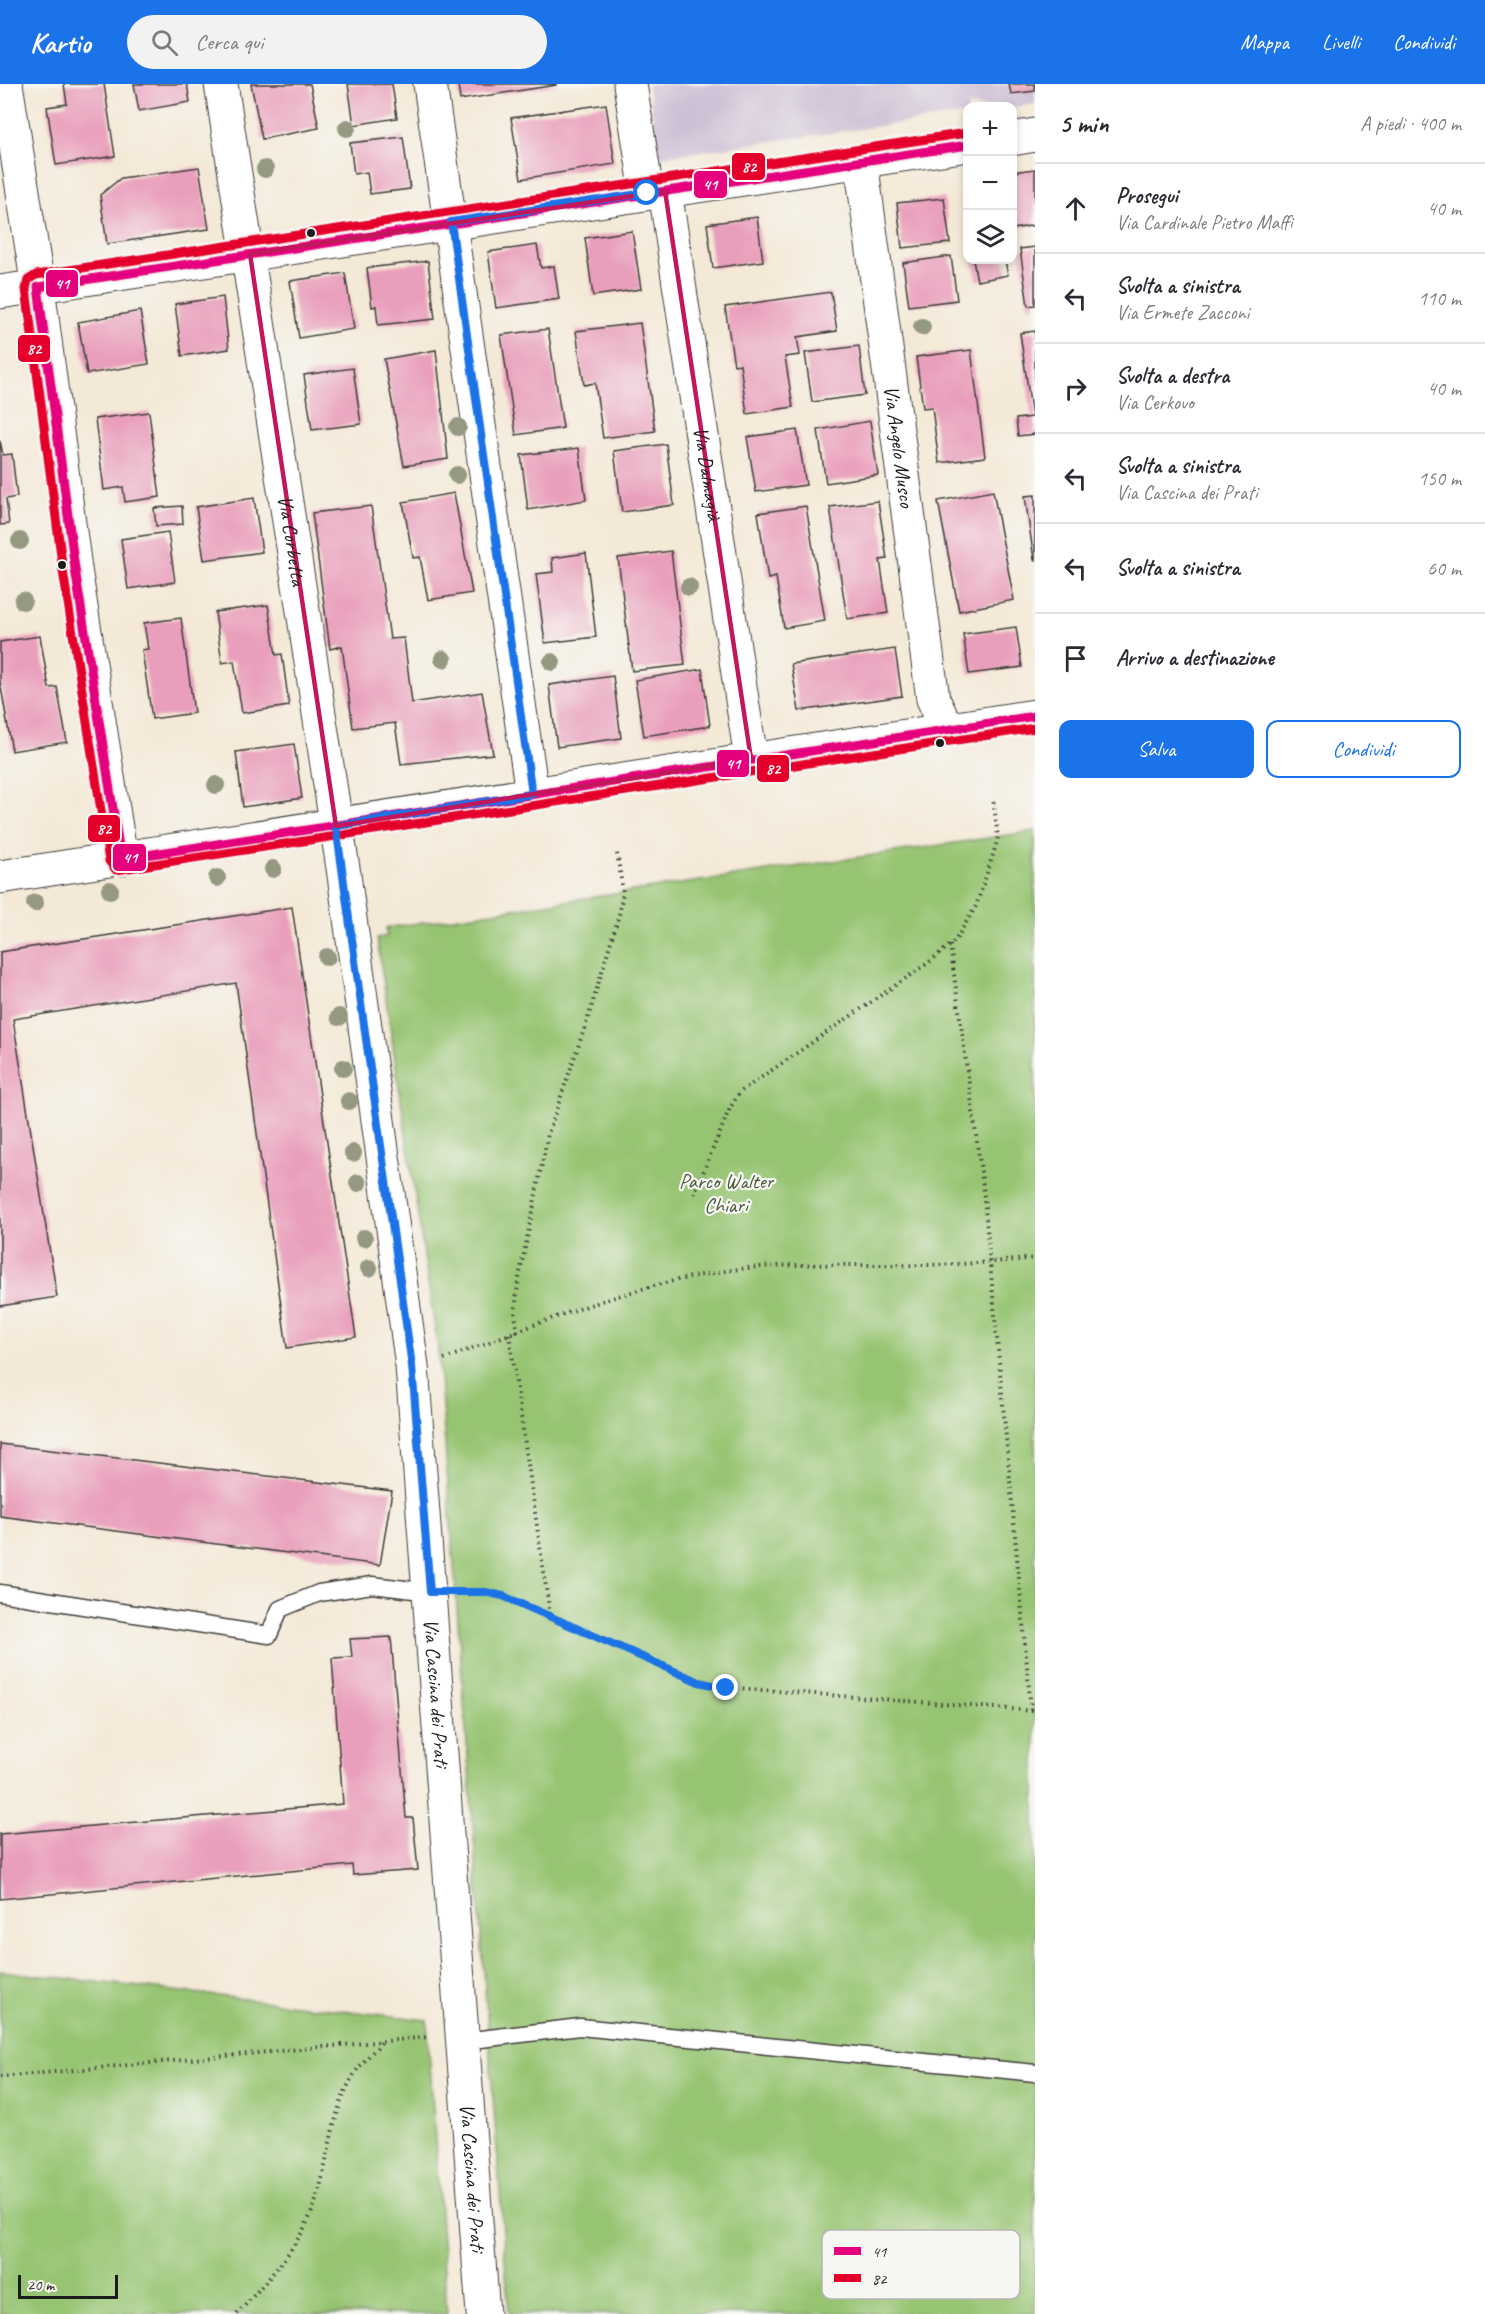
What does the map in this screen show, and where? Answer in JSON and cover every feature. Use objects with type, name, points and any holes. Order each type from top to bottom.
[{"type":"street","points":[[6,84],[38,286],[75,569],[121,859]]},
{"type":"street","name":"Via Corbetta","points":[[221,84],[250,254],[336,826]]},
{"type":"street","points":[[430,84],[532,794]]},
{"type":"street","name":"Via Dalmagià","points":[[630,84],[656,192],[751,759]]},
{"type":"street","points":[[1017,138],[1035,135]]},
{"type":"street","points":[[0,292],[963,146]]},
{"type":"street","name":"Via Angelo Musco","points":[[861,161],[933,699],[947,729]]},
{"type":"street","points":[[0,877],[1035,716]]},
{"type":"street","name":"Via Cascina dei Prati","points":[[336,826],[412,1366],[483,2314]]},
{"type":"lane","points":[[0,1593],[269,1635],[280,1609],[319,1593],[372,1585],[430,1592]]},
{"type":"lane","points":[[464,2037],[580,2027],[1035,2073]]},
{"type":"path","points":[[694,1194],[730,1108],[740,1092],[950,945],[967,924],[976,906],[998,837],[993,798]]},
{"type":"path","points":[[517,1332],[515,1312],[518,1283],[548,1134],[588,1018],[620,911],[623,892],[617,853]]},
{"type":"path","points":[[430,1592],[493,1593],[712,1686],[1033,1711],[982,1173],[950,945]]},
{"type":"path","points":[[435,1362],[619,1297],[725,1271],[775,1266],[989,1262],[1035,1258]]},
{"type":"path","points":[[509,1334],[550,1616]]},
{"type":"path","points":[[0,2077],[382,2042],[464,2037]]},
{"type":"path","points":[[237,2314],[264,2284],[290,2249],[314,2206],[343,2098],[357,2070],[382,2042]]},
{"type":"highlighted area","points":[[665,191],[751,759],[336,826],[250,254]]},
{"type":"shaded area","points":[[648,84],[1035,84],[1035,104],[1017,106],[1017,102],[963,102],[963,115],[659,157]]},
{"type":"green space","name":"Parco Walter Chiari","points":[[1035,831],[1035,2314],[509,2314],[438,1350],[377,938],[387,936],[386,928]]},
{"type":"green space","points":[[0,1971],[427,2020],[447,2314],[0,2314]]},
{"type":"building","points":[[64,84],[104,84],[115,156],[56,165],[47,107],[67,104]]},
{"type":"building","points":[[134,84],[187,84],[190,102],[139,111]]},
{"type":"building","points":[[251,84],[310,84],[319,128],[262,139]]},
{"type":"building","points":[[348,84],[392,84],[397,118],[354,125]]},
{"type":"building","points":[[458,84],[556,84],[556,85],[460,100]]},
{"type":"building","points":[[1009,84],[1035,84],[1035,91],[1011,94]]},
{"type":"building","points":[[606,104],[615,164],[521,179],[511,118]]},
{"type":"building","points":[[403,137],[410,189],[370,194],[367,172],[354,174],[350,143]]},
{"type":"building","points":[[199,167],[209,229],[107,244],[100,195],[121,178]]},
{"type":"building","points":[[1035,169],[1035,225],[1017,228],[1017,210],[1017,171]]},
{"type":"building","points":[[944,198],[950,243],[902,248],[897,203]]},
{"type":"building","points":[[757,217],[763,261],[713,268],[707,224]]},
{"type":"building","points":[[632,231],[641,289],[593,296],[585,238]]},
{"type":"building","points":[[537,245],[541,268],[554,266],[559,299],[496,308],[488,252]]},
{"type":"building","points":[[1035,247],[1035,305],[1028,306],[1020,249]]},
{"type":"building","points":[[951,256],[957,300],[909,306],[903,263]]},
{"type":"building","points":[[428,261],[435,319],[378,325],[376,306],[372,307],[367,268]]},
{"type":"building","points":[[974,264],[1006,264],[1008,275],[977,281]]},
{"type":"building","points":[[345,273],[354,329],[299,338],[290,281]]},
{"type":"building","points":[[831,292],[837,331],[797,337],[800,355],[785,357],[793,407],[747,414],[740,364],[734,365],[725,307]]},
{"type":"building","points":[[223,297],[229,349],[182,356],[175,304]]},
{"type":"building","points":[[140,311],[149,364],[87,374],[78,322]]},
{"type":"building","points":[[640,323],[655,431],[603,438],[595,383],[584,385],[576,331]]},
{"type":"building","points":[[548,329],[563,428],[516,435],[501,335]]},
{"type":"building","points":[[1035,331],[1035,434],[1018,436],[1016,419],[1032,417],[1020,333]]},
{"type":"building","points":[[859,346],[865,395],[812,402],[805,353]]},
{"type":"building","points":[[436,350],[448,459],[404,466],[384,359]]},
{"type":"building","points":[[971,350],[985,457],[939,463],[932,407],[923,408],[916,357]]},
{"type":"building","points":[[353,368],[361,424],[312,430],[304,375]]},
{"type":"building","points":[[149,412],[160,497],[125,502],[123,487],[104,490],[95,419]]},
{"type":"building","points":[[870,421],[878,475],[826,483],[818,430]]},
{"type":"building","points":[[797,430],[806,485],[756,492],[747,437]]},
{"type":"building","points":[[0,441],[3,455],[12,454],[17,497],[6,499],[9,524],[0,525]]},
{"type":"building","points":[[666,444],[674,505],[622,512],[614,451]]},
{"type":"building","points":[[579,448],[586,500],[528,510],[521,455]]},
{"type":"building","points":[[993,491],[1014,600],[959,611],[938,501]]},
{"type":"building","points":[[454,493],[472,593],[428,600],[420,557],[413,558],[403,502]]},
{"type":"building","points":[[1035,495],[1035,560],[1034,560],[1025,496]]},
{"type":"building","points":[[254,498],[262,552],[204,560],[196,507]]},
{"type":"building","points":[[878,501],[887,559],[880,560],[888,613],[847,619],[830,507]]},
{"type":"building","points":[[182,506],[183,524],[156,526],[154,508]]},
{"type":"building","points":[[371,506],[390,639],[404,638],[412,703],[482,692],[493,754],[401,764],[395,723],[353,728],[342,646],[330,649],[312,513]]},
{"type":"building","points":[[806,506],[825,621],[784,628],[776,577],[768,579],[758,513]]},
{"type":"building","points":[[168,532],[175,582],[128,589],[121,539]]},
{"type":"building","points":[[671,551],[685,665],[632,671],[618,558]]},
{"type":"building","points":[[586,553],[596,637],[545,643],[536,574],[553,572],[552,558]]},
{"type":"building","points":[[268,605],[276,655],[282,654],[289,706],[242,713],[234,661],[222,663],[215,612]]},
{"type":"building","points":[[181,618],[194,713],[152,719],[142,650],[148,649],[144,623]]},
{"type":"building","points":[[1016,627],[1022,667],[969,674],[963,634]]},
{"type":"building","points":[[40,636],[49,688],[57,687],[67,742],[12,751],[0,681],[0,642]]},
{"type":"building","points":[[895,649],[902,696],[799,711],[791,664]]},
{"type":"building","points":[[702,669],[710,726],[644,736],[635,680]]},
{"type":"building","points":[[613,676],[621,738],[557,747],[549,685]]},
{"type":"building","points":[[294,744],[302,798],[243,807],[236,752]]},
{"type":"building","points":[[292,907],[356,1337],[287,1348],[236,983],[13,1019],[57,1297],[0,1306],[0,952]]},
{"type":"building","points":[[0,1444],[392,1491],[380,1565],[0,1516]]},
{"type":"building","points":[[391,1637],[406,1818],[413,1818],[418,1870],[353,1875],[352,1865],[0,1899],[0,1834],[343,1804],[332,1658],[352,1657],[350,1639]]},
{"type":"transit line","name":"82","points":[[963,133],[36,275],[28,280],[26,289],[63,571],[109,861],[116,870],[1035,728]]},
{"type":"transit line","name":"41","points":[[963,146],[38,287],[75,569],[121,859],[1035,716]]},
{"type":"route","points":[[647,193],[451,222],[532,794],[336,826],[412,1366],[430,1592],[485,1592],[513,1599],[699,1682],[726,1688]]}]
